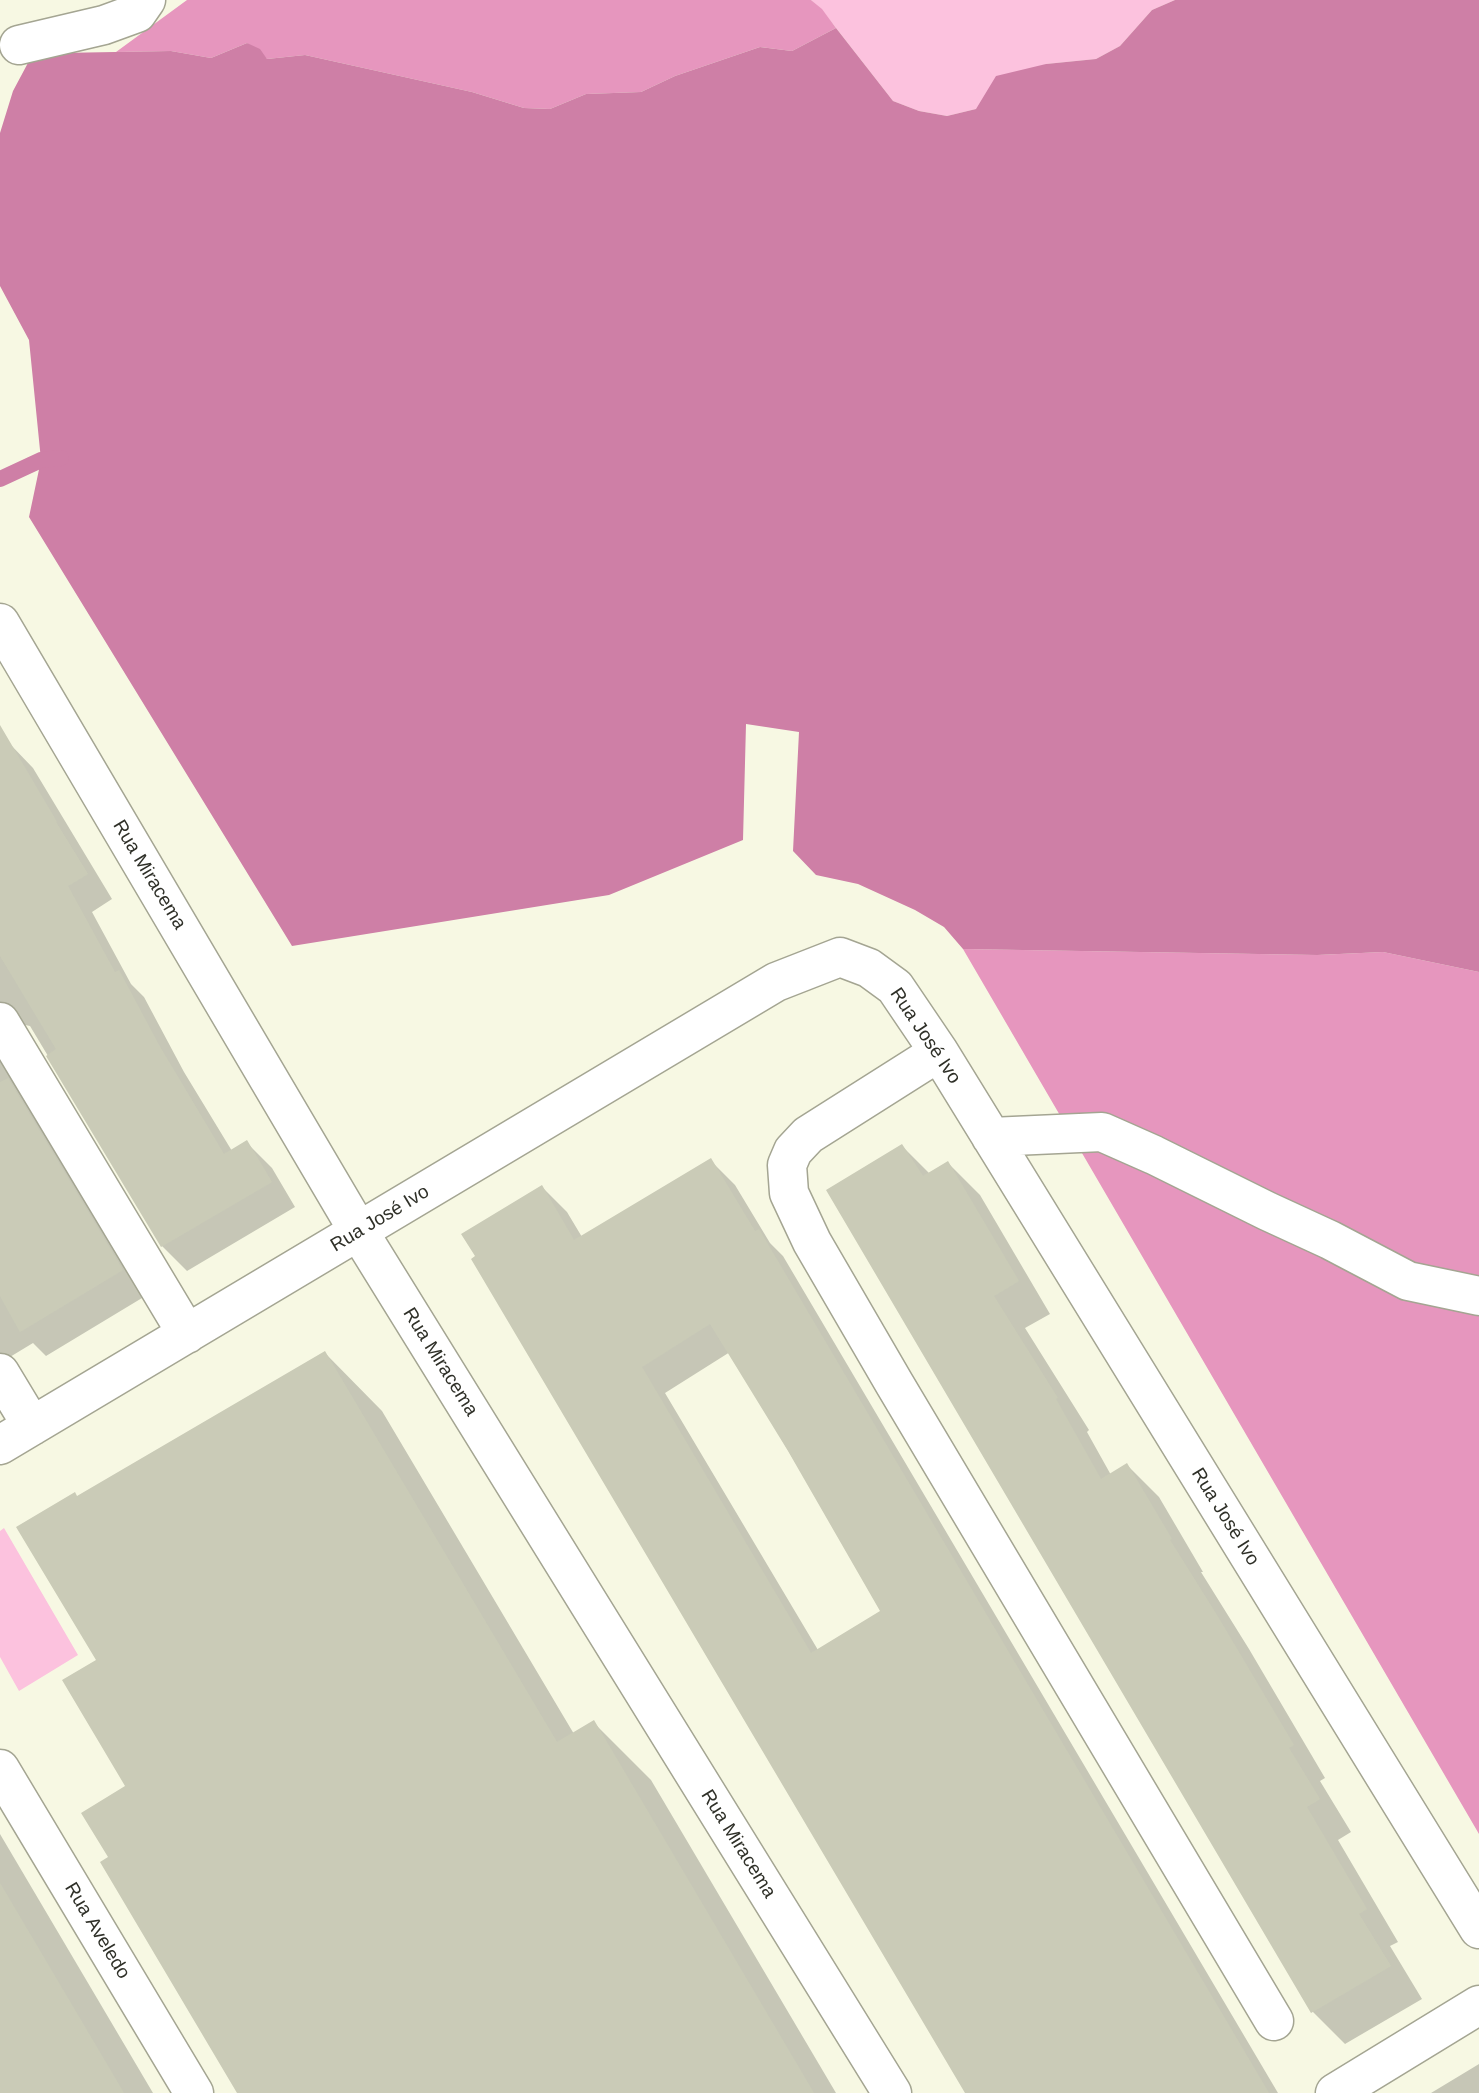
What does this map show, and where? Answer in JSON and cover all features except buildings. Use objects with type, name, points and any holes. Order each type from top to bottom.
[{"type":"street","points":[[19,45],[104,25],[137,13],[146,0]]},
{"type":"street","name":"Rua Miracema","points":[[0,623],[359,1232],[892,2093]]},
{"type":"street","name":"Rua José Ivo","points":[[0,1446],[776,982],[840,957],[869,968],[895,987],[939,1052],[1479,1928]]},
{"type":"street","points":[[0,1022],[187,1334]]},
{"type":"street","points":[[939,1052],[808,1135],[793,1151],[787,1165],[789,1193],[812,1242],[894,1383],[1274,2021]]},
{"type":"street","points":[[991,1137],[1102,1132],[1329,1240],[1408,1281],[1479,1296]]},
{"type":"street","points":[[0,1373],[32,1426]]},
{"type":"street","name":"Rua Aveledo","points":[[0,1769],[194,2093]]},
{"type":"street","points":[[1335,2093],[1479,2006]]},
{"type":"shaded area","points":[[187,0],[811,0],[822,9],[836,28],[792,51],[760,47],[675,76],[641,92],[586,94],[550,109],[524,108],[472,92],[305,55],[267,59],[247,43],[211,58],[171,51],[116,52]]},
{"type":"shaded area","points":[[811,0],[1175,0],[1152,10],[1120,46],[1096,59],[1046,64],[976,109],[947,116],[919,111],[893,101],[822,10]]},
{"type":"shaded area","points":[[1175,0],[1479,0],[1479,972],[1383,952],[1317,955],[963,949],[944,927],[915,910],[858,884],[816,875],[793,851],[799,732],[746,724],[743,840],[609,895],[292,946],[29,517],[41,460],[29,340],[0,286],[0,133],[13,91],[29,61],[59,53],[171,51],[211,58],[247,43],[260,49],[267,59],[305,55],[472,92],[524,108],[550,109],[586,94],[641,92],[675,76],[760,47],[792,51],[836,28],[893,101],[919,111],[947,116],[976,109],[996,76],[1046,64],[1096,59],[1120,46],[1152,10]]},
{"type":"shaded area","points":[[963,949],[1317,955],[1383,952],[1479,972],[1479,1834]]},
{"type":"shaded area","points":[[4,1528],[78,1655],[19,1691],[0,1657],[0,1531]]},
{"type":"waterway","points":[[0,479],[41,460],[61,458]]}]
